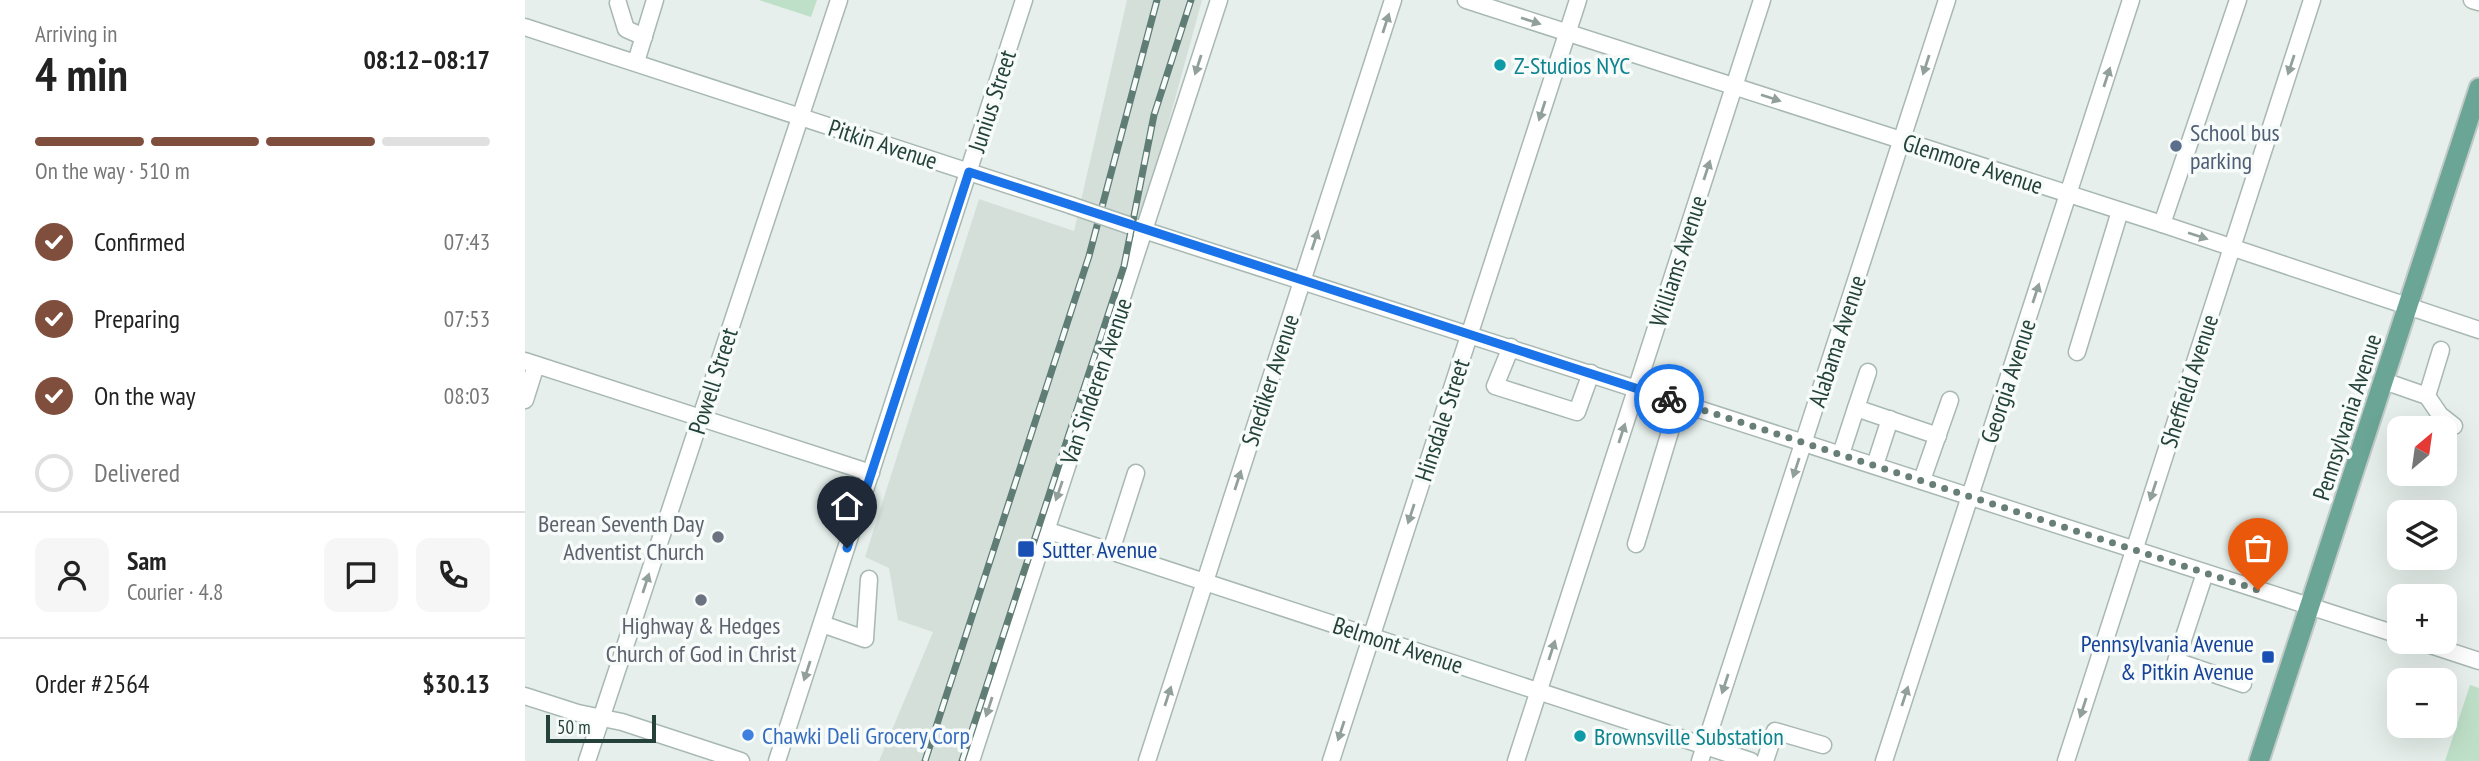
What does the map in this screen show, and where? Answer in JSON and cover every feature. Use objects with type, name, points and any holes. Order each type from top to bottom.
[{"type":"main road","name":"Pennsylvania Avenue","points":[[2259,761],[2479,88]]},
{"type":"street","points":[[636,62],[655,0]]},
{"type":"street","name":"Powell Street","points":[[587,761],[839,0]]},
{"type":"street","name":"Junius Street","points":[[777,761],[1024,0]]},
{"type":"street","name":"Van Sinderen Avenue","points":[[971,761],[1219,0]]},
{"type":"street","name":"Snediker Avenue","points":[[1147,761],[1393,0]]},
{"type":"street","name":"Glenmore Avenue","points":[[1467,0],[2162,224],[2479,330]]},
{"type":"street","name":"Hinsdale Street","points":[[1331,761],[1578,0]]},
{"type":"street","name":"Williams Avenue","points":[[1516,761],[1762,0]]},
{"type":"street","name":"Alabama Avenue","points":[[1703,754],[1947,0]]},
{"type":"street","name":"Georgia Avenue","points":[[1884,761],[2131,0]]},
{"type":"street","points":[[2162,224],[2238,0]]},
{"type":"street","name":"Sheffield Avenue","points":[[2066,761],[2312,0]]},
{"type":"street","points":[[2472,0],[2479,2]]},
{"type":"street","points":[[618,3],[626,29],[644,37]]},
{"type":"street","name":"Pitkin Avenue","points":[[525,27],[1128,225],[1303,279],[2387,631]]},
{"type":"street","points":[[2077,352],[2120,211]]},
{"type":"street","points":[[1511,347],[1495,386],[1577,412],[1591,373]]},
{"type":"street","points":[[2427,396],[2441,350]]},
{"type":"street","points":[[525,400],[531,363],[871,473]]},
{"type":"street","points":[[1841,454],[1868,372]]},
{"type":"street","points":[[2384,381],[2427,396],[2441,416]]},
{"type":"street","points":[[1922,480],[1950,400]]},
{"type":"street","points":[[1636,544],[1679,402]]},
{"type":"street","points":[[1856,408],[1938,436]]},
{"type":"street","points":[[1875,465],[1890,419]]},
{"type":"street","points":[[1111,551],[1136,473]]},
{"type":"street","name":"Belmont Avenue","points":[[1046,530],[1538,691],[1703,754],[1751,761]]},
{"type":"street","points":[[2206,573],[2176,661],[2243,684]]},
{"type":"street","points":[[822,624],[865,639],[869,579]]},
{"type":"street","points":[[2457,654],[2479,661]]},
{"type":"street","points":[[525,696],[741,761]]},
{"type":"street","points":[[1765,761],[1775,731],[1822,745]]},
{"type":"shaded area","points":[[1127,0],[1202,0],[1148,198],[966,761],[879,761],[933,632],[898,620],[889,568],[865,557],[979,199],[1074,231]]},
{"type":"green space","points":[[759,0],[817,0],[811,17]]},
{"type":"green space","points":[[2470,685],[2479,688],[2479,761],[2445,761],[2453,738],[2457,738],[2457,725]]},
{"type":"railway","points":[[925,761],[1089,256],[1157,0]]},
{"type":"railway","points":[[962,761],[1124,266],[1154,115],[1191,0]]},
{"type":"way so far","points":[[1669,399],[2258,590]]},
{"type":"place","name":"Z-Studios NYC","points":[[1500,65]]},
{"type":"place","name":"School bus parking","points":[[2176,146]]},
{"type":"place","name":"Berean Seventh Day Adventist Church","points":[[718,537]]},
{"type":"place","name":"Sutter Avenue","points":[[1026,549]]},
{"type":"place","name":"Highway & Hedges Church of God in Christ","points":[[701,600]]},
{"type":"place","name":"Pennsylvania Avenue & Pitkin Avenue","points":[[2268,657]]},
{"type":"place","name":"Chawki Deli Grocery Corp","points":[[748,735]]},
{"type":"place","name":"Brownsville Substation","points":[[1580,736]]},
{"type":"route","points":[[847,548],[969,172],[1669,399]]}]
